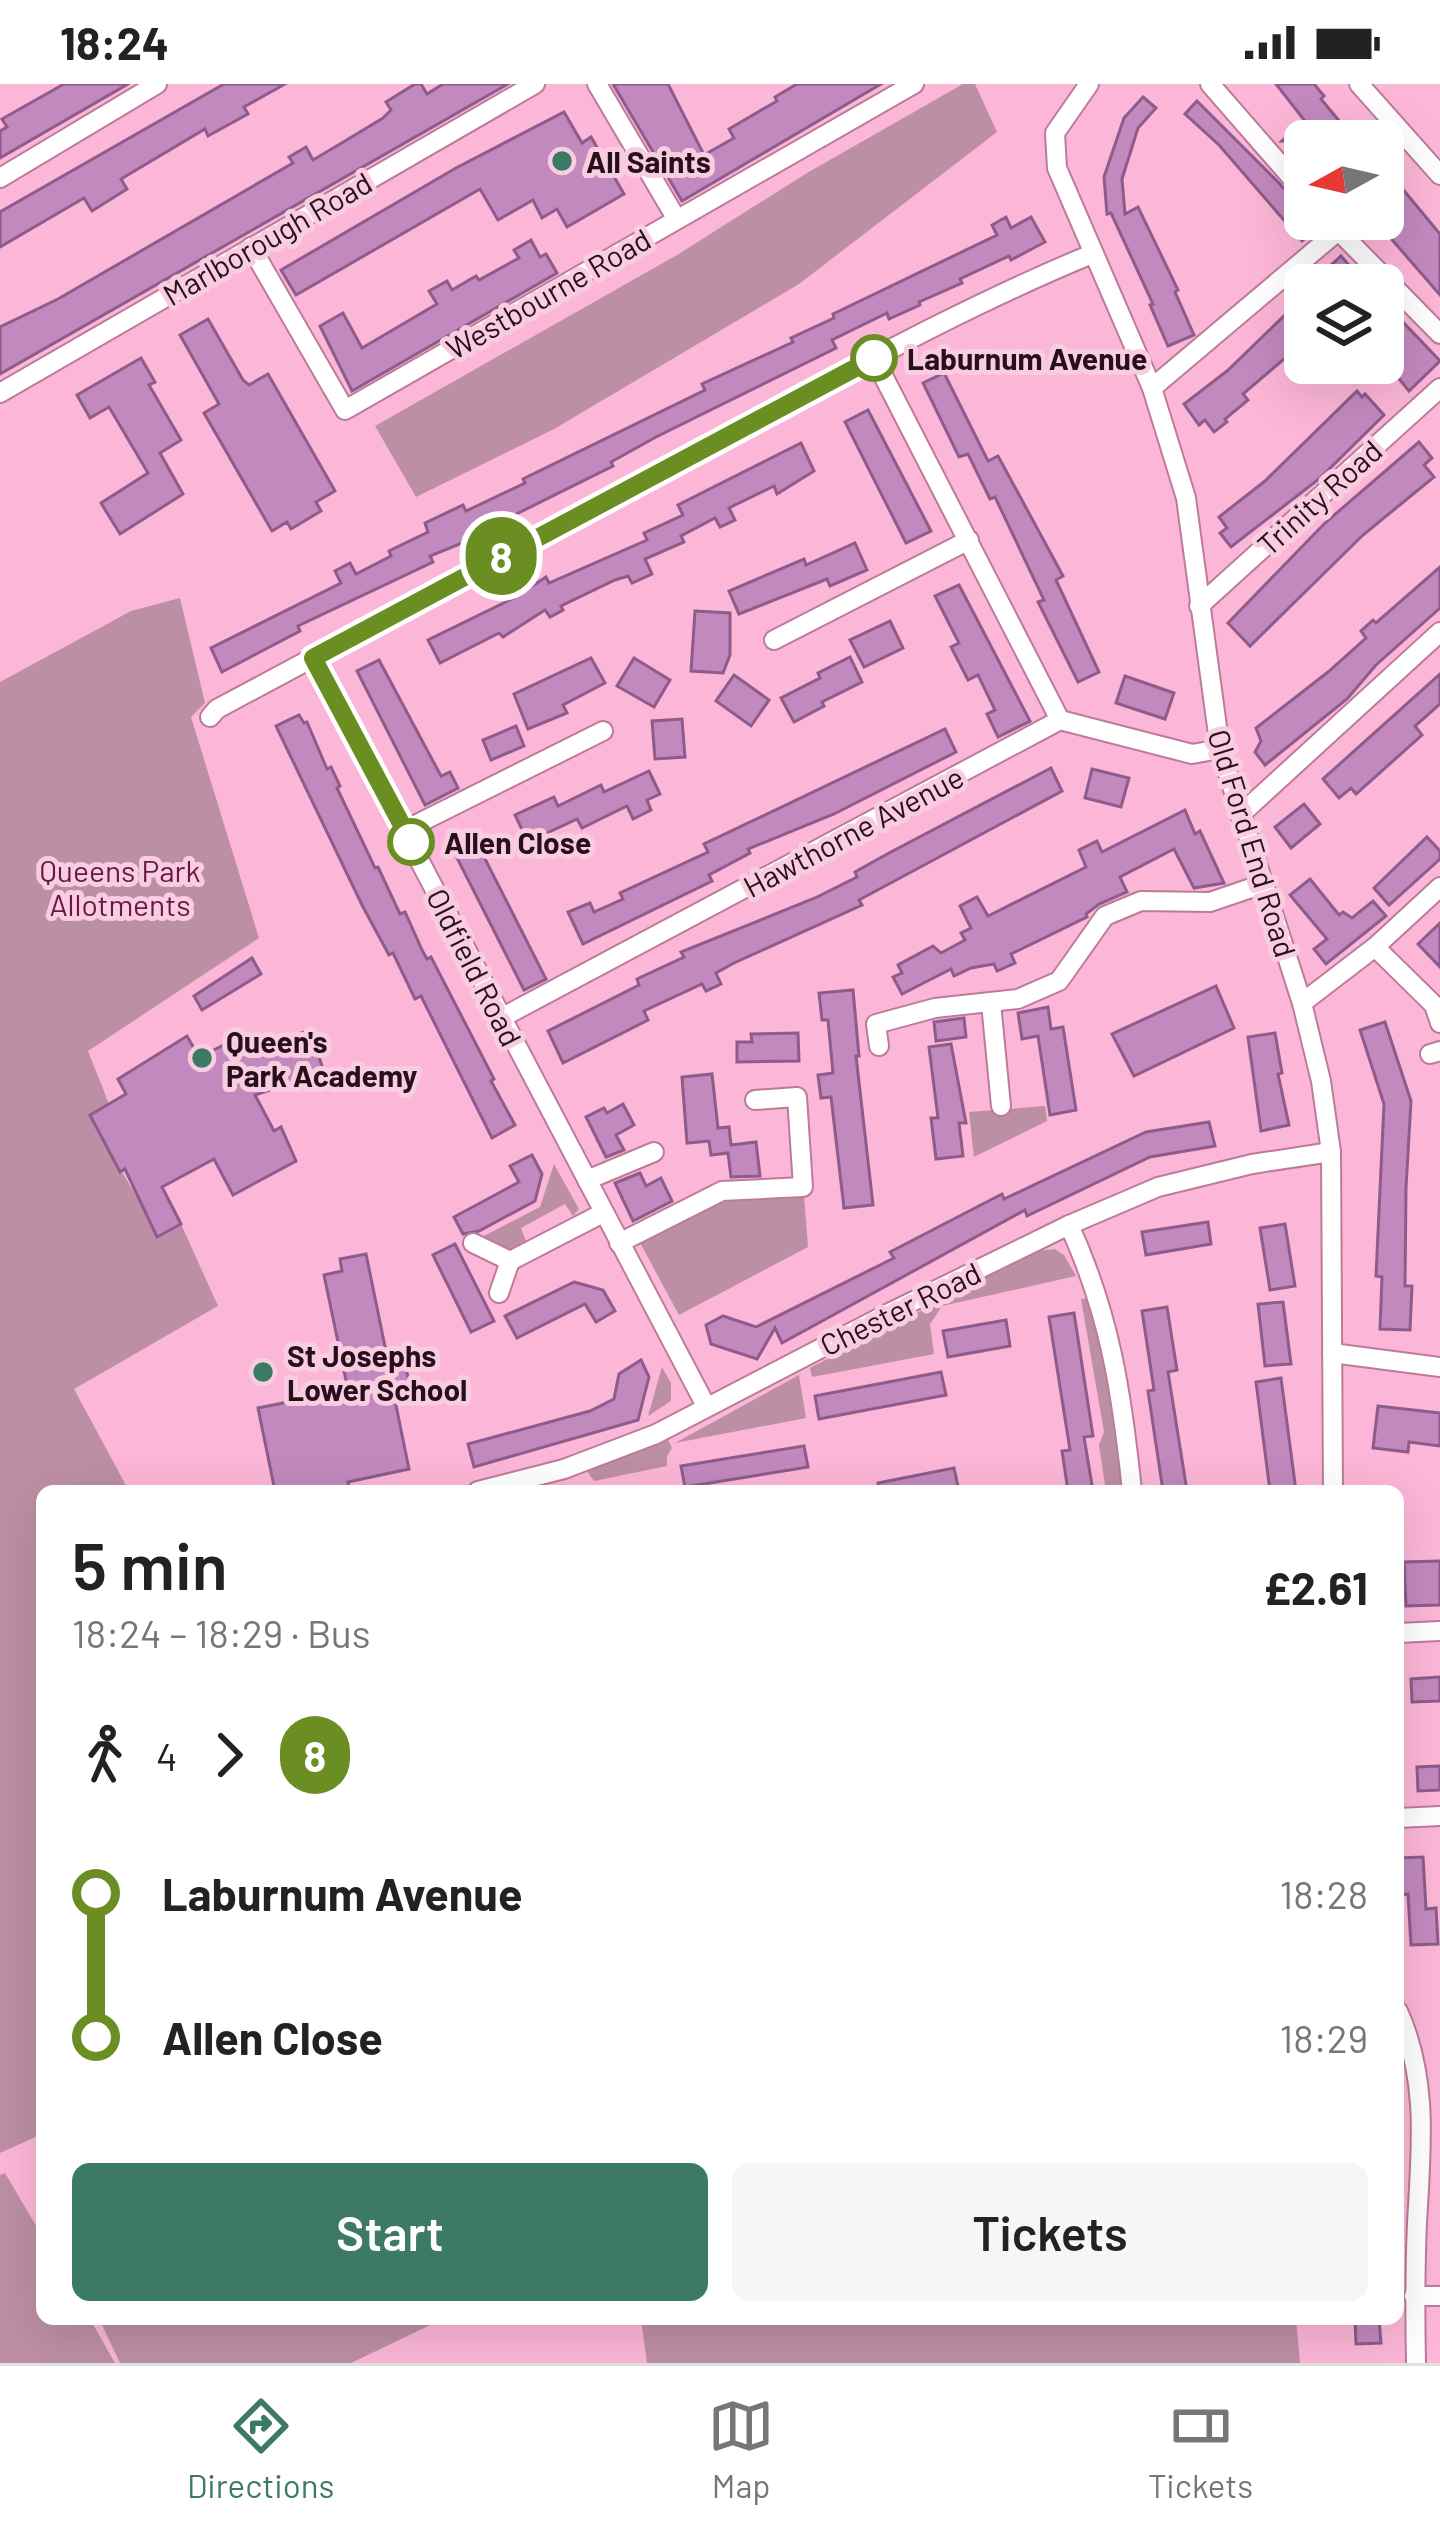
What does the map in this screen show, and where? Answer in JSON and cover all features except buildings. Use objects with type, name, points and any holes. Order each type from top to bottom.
[{"type":"street","points":[[0,178],[157,84]]},
{"type":"street","name":"Marlborough Road","points":[[0,393],[535,84]]},
{"type":"street","points":[[597,84],[676,218]]},
{"type":"street","name":"Westbourne Road","points":[[251,247],[345,410],[914,84]]},
{"type":"street","name":"Old Ford End Road","points":[[1089,84],[1059,122],[1057,168],[1152,388],[1186,497],[1220,748],[1302,1004],[1321,1081],[1331,1152],[1333,1485]]},
{"type":"street","points":[[1210,84],[1284,169]]},
{"type":"street","points":[[1359,84],[1440,175]]},
{"type":"street","points":[[1152,388],[1316,240]]},
{"type":"street","points":[[1348,240],[1440,334]]},
{"type":"street","points":[[210,717],[217,709],[874,358],[1028,280],[1092,254]]},
{"type":"street","points":[[874,358],[1060,720],[1192,754],[1220,748]]},
{"type":"street","name":"Trinity Road","points":[[1198,606],[1440,388]]},
{"type":"street","points":[[774,640],[969,540]]},
{"type":"street","points":[[1240,815],[1440,632]]},
{"type":"street","name":"Oldfield Road","points":[[313,658],[706,1406]]},
{"type":"street","name":"Hawthorne Avenue","points":[[501,1018],[1060,720]]},
{"type":"street","points":[[405,830],[603,731]]},
{"type":"street","points":[[879,1046],[877,1024],[935,1008],[1018,999],[1059,981],[1105,916],[1141,901],[1210,902],[1263,884]]},
{"type":"street","points":[[1302,1004],[1375,947],[1440,887]]},
{"type":"street","points":[[1375,947],[1434,1005],[1440,1023]]},
{"type":"street","points":[[991,1003],[1000,1106]]},
{"type":"street","points":[[619,1244],[722,1192],[803,1187],[797,1097],[755,1100]]},
{"type":"street","points":[[587,1180],[654,1152]]},
{"type":"street","name":"Chester Road","points":[[501,1485],[564,1469],[656,1434],[1069,1225],[1158,1187],[1252,1164],[1331,1152]]},
{"type":"street","points":[[500,1293],[510,1261],[604,1214]]},
{"type":"street","points":[[1069,1225],[1106,1319],[1124,1405],[1131,1485]]},
{"type":"street","points":[[473,1243],[510,1261]]},
{"type":"street","points":[[1332,1353],[1440,1367]]},
{"type":"street","points":[[564,1469],[568,1485]]},
{"type":"street","points":[[1404,1633],[1440,1631]]},
{"type":"street","points":[[1404,1818],[1440,1816]]},
{"type":"street","points":[[1404,2028],[1417,2064],[1423,2107],[1414,2296],[1416,2363]]},
{"type":"street","points":[[1414,2296],[1440,2296]]},
{"type":"green space","points":[[963,84],[975,84],[997,132],[799,284],[554,429],[416,497],[375,426],[677,255],[807,173]]},
{"type":"green space","name":"Queens Park Allotments","points":[[180,598],[205,703],[191,717],[259,938],[88,1051],[109,1104],[90,1115],[157,1236],[181,1224],[218,1306],[74,1389],[126,1485],[36,1485],[36,2137],[0,2153],[0,682],[131,611]]},
{"type":"green space","points":[[1045,1106],[1047,1121],[974,1157],[969,1112]]},
{"type":"green space","points":[[554,1164],[579,1209],[573,1216],[565,1204],[521,1228],[526,1241],[510,1249],[482,1237],[540,1207]]},
{"type":"green space","points":[[804,1196],[808,1247],[679,1315],[638,1239],[722,1199]]},
{"type":"green space","points":[[1055,1249],[1076,1276],[942,1306],[930,1324],[934,1354],[812,1377],[810,1368],[1037,1251]]},
{"type":"green space","points":[[1088,1298],[1117,1394],[1124,1485],[1105,1485],[1099,1445],[1104,1432],[1081,1299]]},
{"type":"green space","points":[[662,1367],[671,1383],[671,1401],[648,1416]]},
{"type":"green space","points":[[799,1375],[806,1418],[675,1443]]},
{"type":"green space","points":[[668,1440],[672,1448],[667,1466],[594,1481],[587,1471]]},
{"type":"green space","points":[[5,2173],[36,2226],[36,2325],[93,2325],[115,2363],[0,2363],[0,2175]]},
{"type":"green space","points":[[102,2325],[430,2325],[351,2363],[120,2363]]},
{"type":"green space","points":[[642,2325],[1297,2325],[1300,2363],[647,2363]]},
{"type":"bus line","name":"8","points":[[411,842],[313,658],[874,358]]},
{"type":"place","name":"All Saints","points":[[562,161]]},
{"type":"place","name":"Laburnum Avenue","points":[[874,358]]},
{"type":"place","name":"Allen Close","points":[[411,842]]},
{"type":"place","name":"Queen's Park Academy","points":[[202,1058]]},
{"type":"place","name":"St Josephs Lower School","points":[[263,1372]]}]
